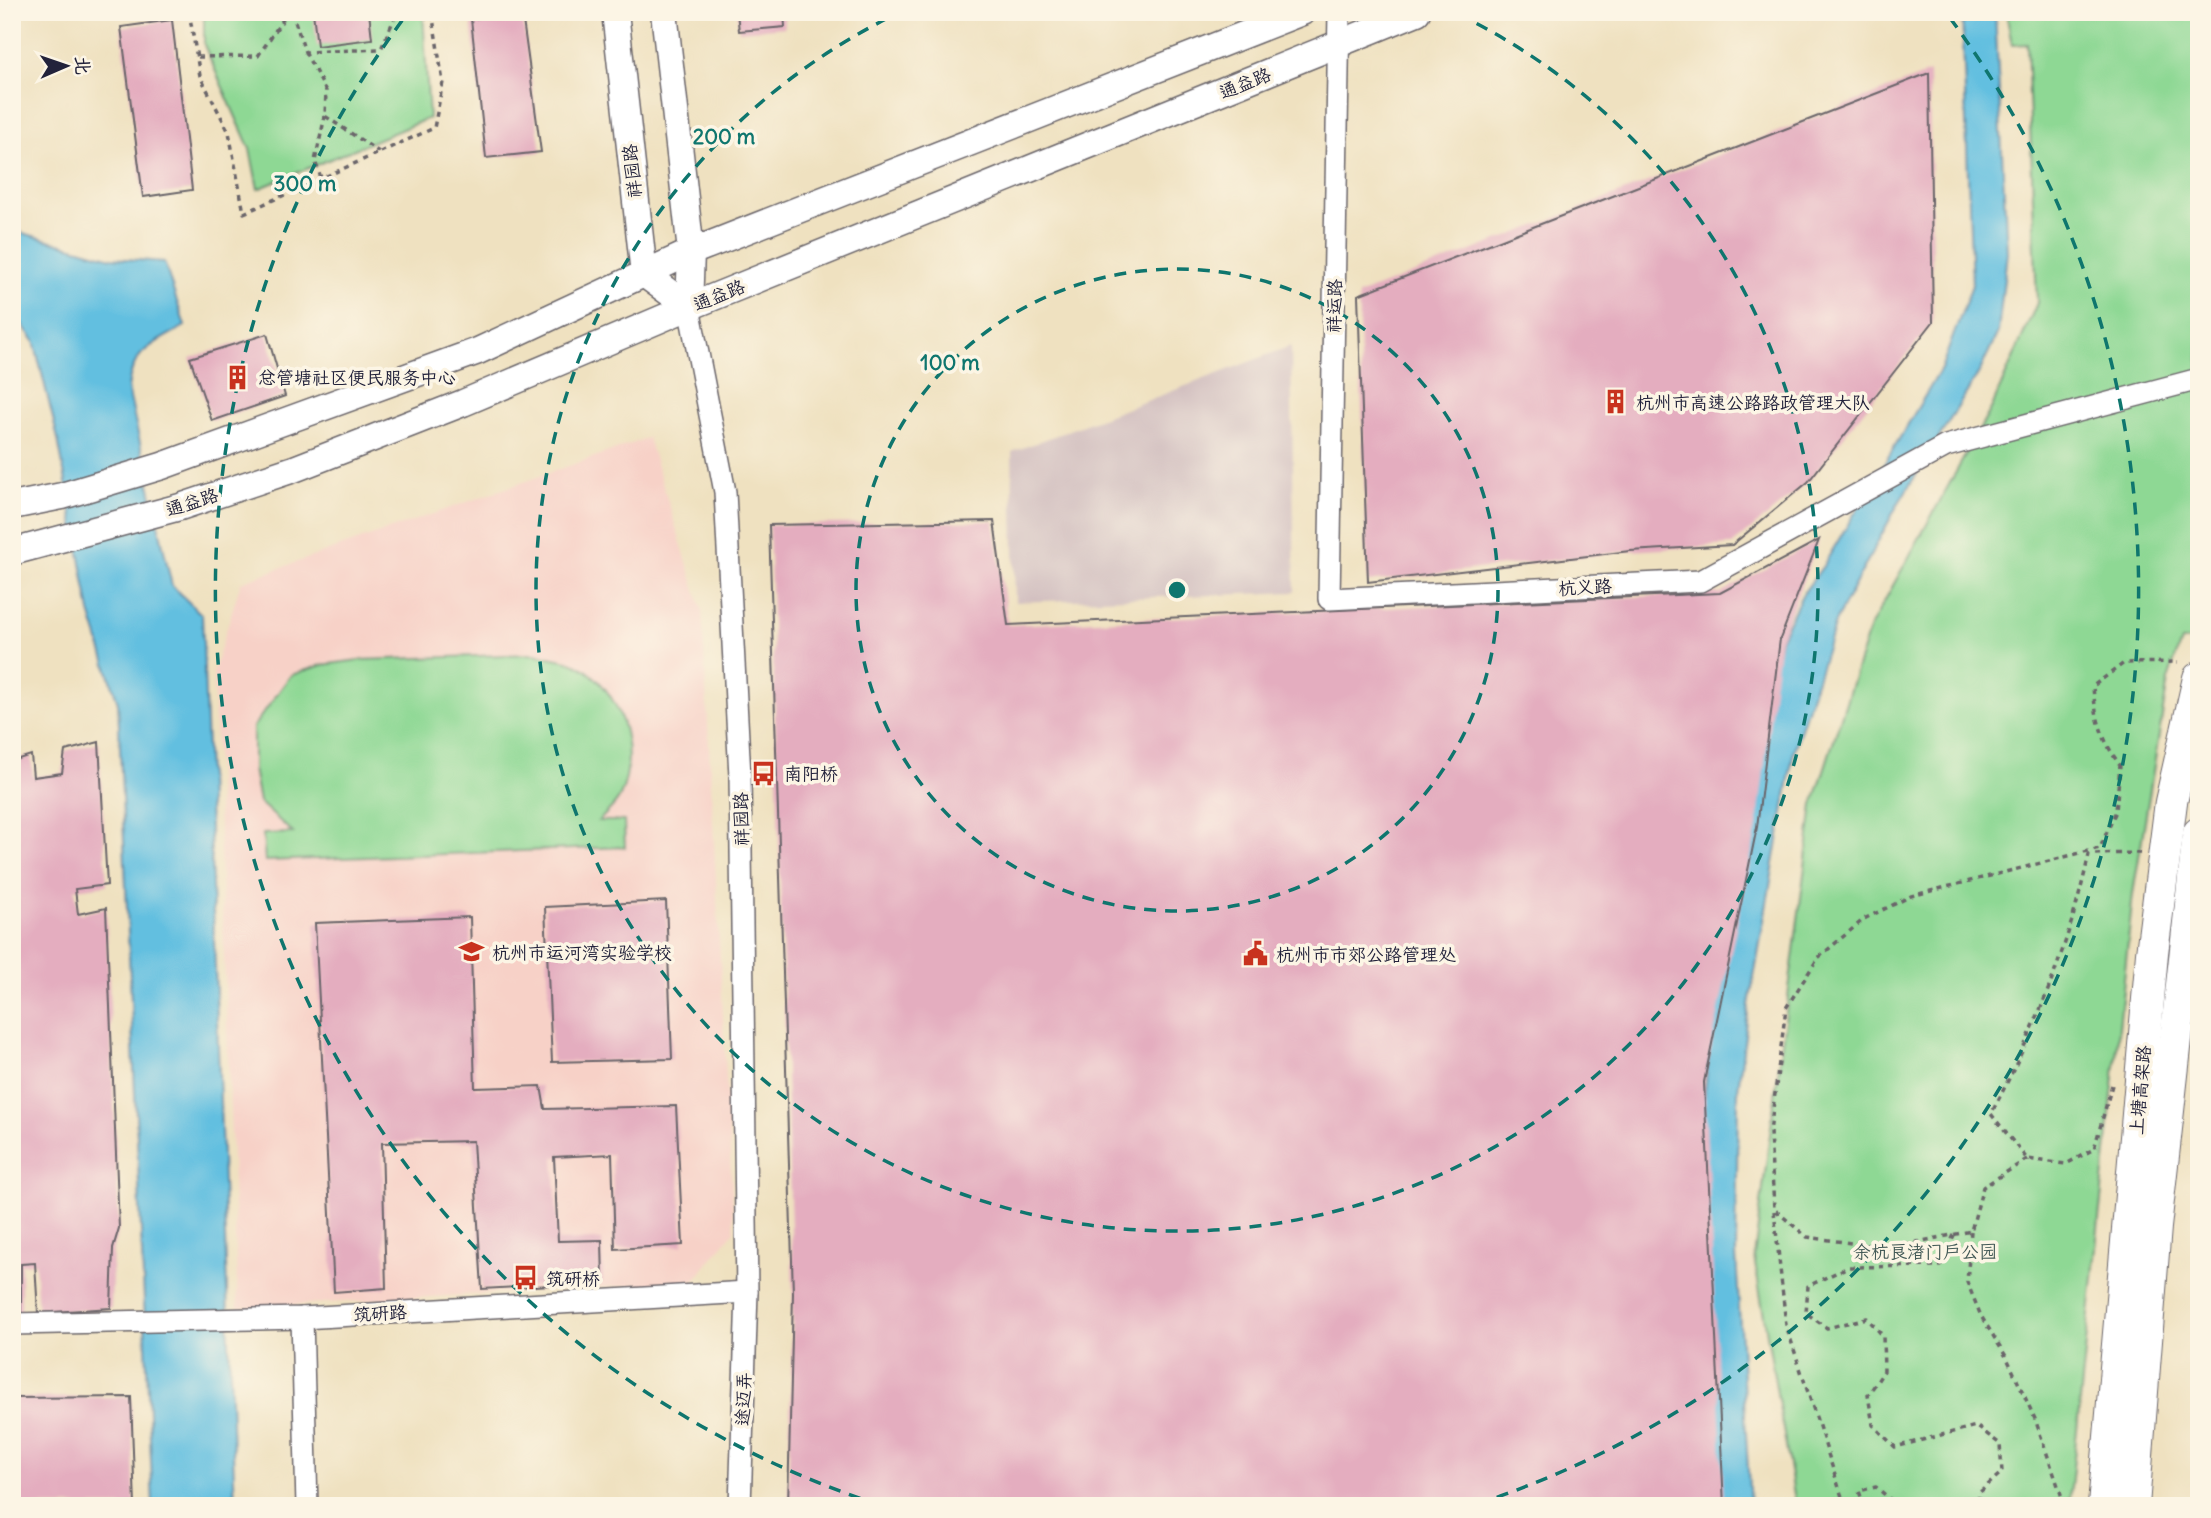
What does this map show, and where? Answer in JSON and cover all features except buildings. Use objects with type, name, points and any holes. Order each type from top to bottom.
[{"type":"highway","name":"上塘高架路","points":[[2104,1506],[2152,953],[2191,670]]},
{"type":"highway","name":"上塘高架路","points":[[2133,1506],[2155,1227],[2199,833]]},
{"type":"main road","name":"祥园路","points":[[615,12],[643,274]]},
{"type":"main road","name":"祥园路","points":[[664,12],[691,252],[690,307]]},
{"type":"main road","points":[[12,506],[62,496],[162,466],[323,410],[478,351],[691,252],[1302,12]]},
{"type":"main road","name":"通益路","points":[[12,552],[180,507],[294,469],[463,404],[690,307],[1417,12]]},
{"type":"main road","points":[[643,274],[690,307]]},
{"type":"street","name":"祥运路","points":[[1329,599],[1339,12]]},
{"type":"street","name":"祥园路","points":[[690,307],[725,492],[740,776],[747,1292]]},
{"type":"street","name":"杭义路","points":[[1329,599],[1700,581],[1946,446],[2199,379]]},
{"type":"street","name":"筑研路","points":[[12,1324],[302,1318],[747,1292]]},
{"type":"street","name":"途迈弄","points":[[740,1506],[747,1292]]},
{"type":"street","points":[[302,1318],[307,1506]]},
{"type":"path","points":[[189,12],[200,76],[229,132],[244,213],[434,128],[443,82],[432,12]]},
{"type":"path","points":[[197,57],[258,56],[290,12]]},
{"type":"path","points":[[290,12],[305,52],[326,91],[325,116],[315,161],[321,179]]},
{"type":"path","points":[[305,52],[382,49],[397,12]]},
{"type":"path","points":[[403,12],[433,19]]},
{"type":"path","points":[[325,116],[380,153]]},
{"type":"path","points":[[2141,1070],[2113,1082],[2094,1149],[2066,1164],[2028,1158],[1992,1114],[2052,986],[2079,900],[2089,854],[2100,848],[2116,811],[2120,765],[2106,746],[2094,710],[2093,687],[2124,663],[2191,670]]},
{"type":"path","points":[[1845,1506],[1786,1325],[1774,1209],[1770,1132],[1786,1008],[1818,958],[1864,919],[1911,896],[2089,854],[2149,852]]},
{"type":"path","points":[[2028,1158],[1983,1187],[1971,1231],[1967,1282],[1981,1316],[2007,1358],[2035,1419],[2064,1506]]},
{"type":"path","points":[[1774,1209],[1807,1237],[1888,1248],[1971,1231]]},
{"type":"path","points":[[1954,1235],[1940,1266],[1848,1268],[1808,1286],[1806,1313],[1827,1328],[1867,1318],[1883,1336],[1884,1371],[1868,1395],[1872,1426],[1895,1447],[1976,1426],[2000,1444],[2002,1472],[1979,1493],[1976,1506]]},
{"type":"path","points":[[1864,1506],[1859,1491],[1876,1487],[1898,1506]]},
{"type":"shaded area","points":[[1291,346],[1295,592],[1015,602],[1012,452]]},
{"type":"shaded area","name":"杭州市运河湾实验学校","points":[[648,438],[702,610],[734,1231],[693,1282],[238,1308],[213,673],[241,582]]},
{"type":"green space","points":[[204,12],[423,12],[429,118],[258,189],[250,149],[204,45]]},
{"type":"green space","name":"余杭良渚门户公园","points":[[2006,12],[2199,12],[2199,608],[2193,640],[2181,641],[2168,680],[2133,894],[2069,1506],[1796,1506],[1754,1257],[1813,805],[1870,627],[1992,407],[2037,303],[2027,44],[2012,45]]},
{"type":"green space","points":[[534,654],[576,664],[592,674],[615,704],[627,741],[626,779],[620,796],[599,821],[624,821],[625,847],[265,861],[263,834],[293,833],[259,802],[253,769],[253,727],[291,675],[322,665],[359,660]]},
{"type":"water","points":[[1962,12],[1995,12],[2007,252],[1998,332],[1980,371],[1898,504],[1836,620],[1794,750],[1749,1005],[1738,1089],[1736,1254],[1750,1506],[1713,1506],[1697,1163],[1722,934],[1780,639],[1802,595],[1823,566],[1941,369],[1972,285]]},
{"type":"water","points":[[12,230],[112,258],[164,262],[185,326],[154,344],[139,357],[130,376],[128,389],[172,586],[202,615],[235,1506],[153,1506],[118,703],[90,612],[58,439],[34,341],[12,310]]},
{"type":"place","name":"总管塘社区便民服务中心","points":[[238,377]]},
{"type":"place","name":"杭州市高速公路路政管理大队","points":[[1616,402]]},
{"type":"place","name":"南阳桥","points":[[764,773]]},
{"type":"place","name":"杭州市运河湾实验学校","points":[[472,952]]},
{"type":"place","name":"杭州市市郊公路管理处","points":[[1256,954]]},
{"type":"place","name":"筑研桥","points":[[526,1278]]}]
